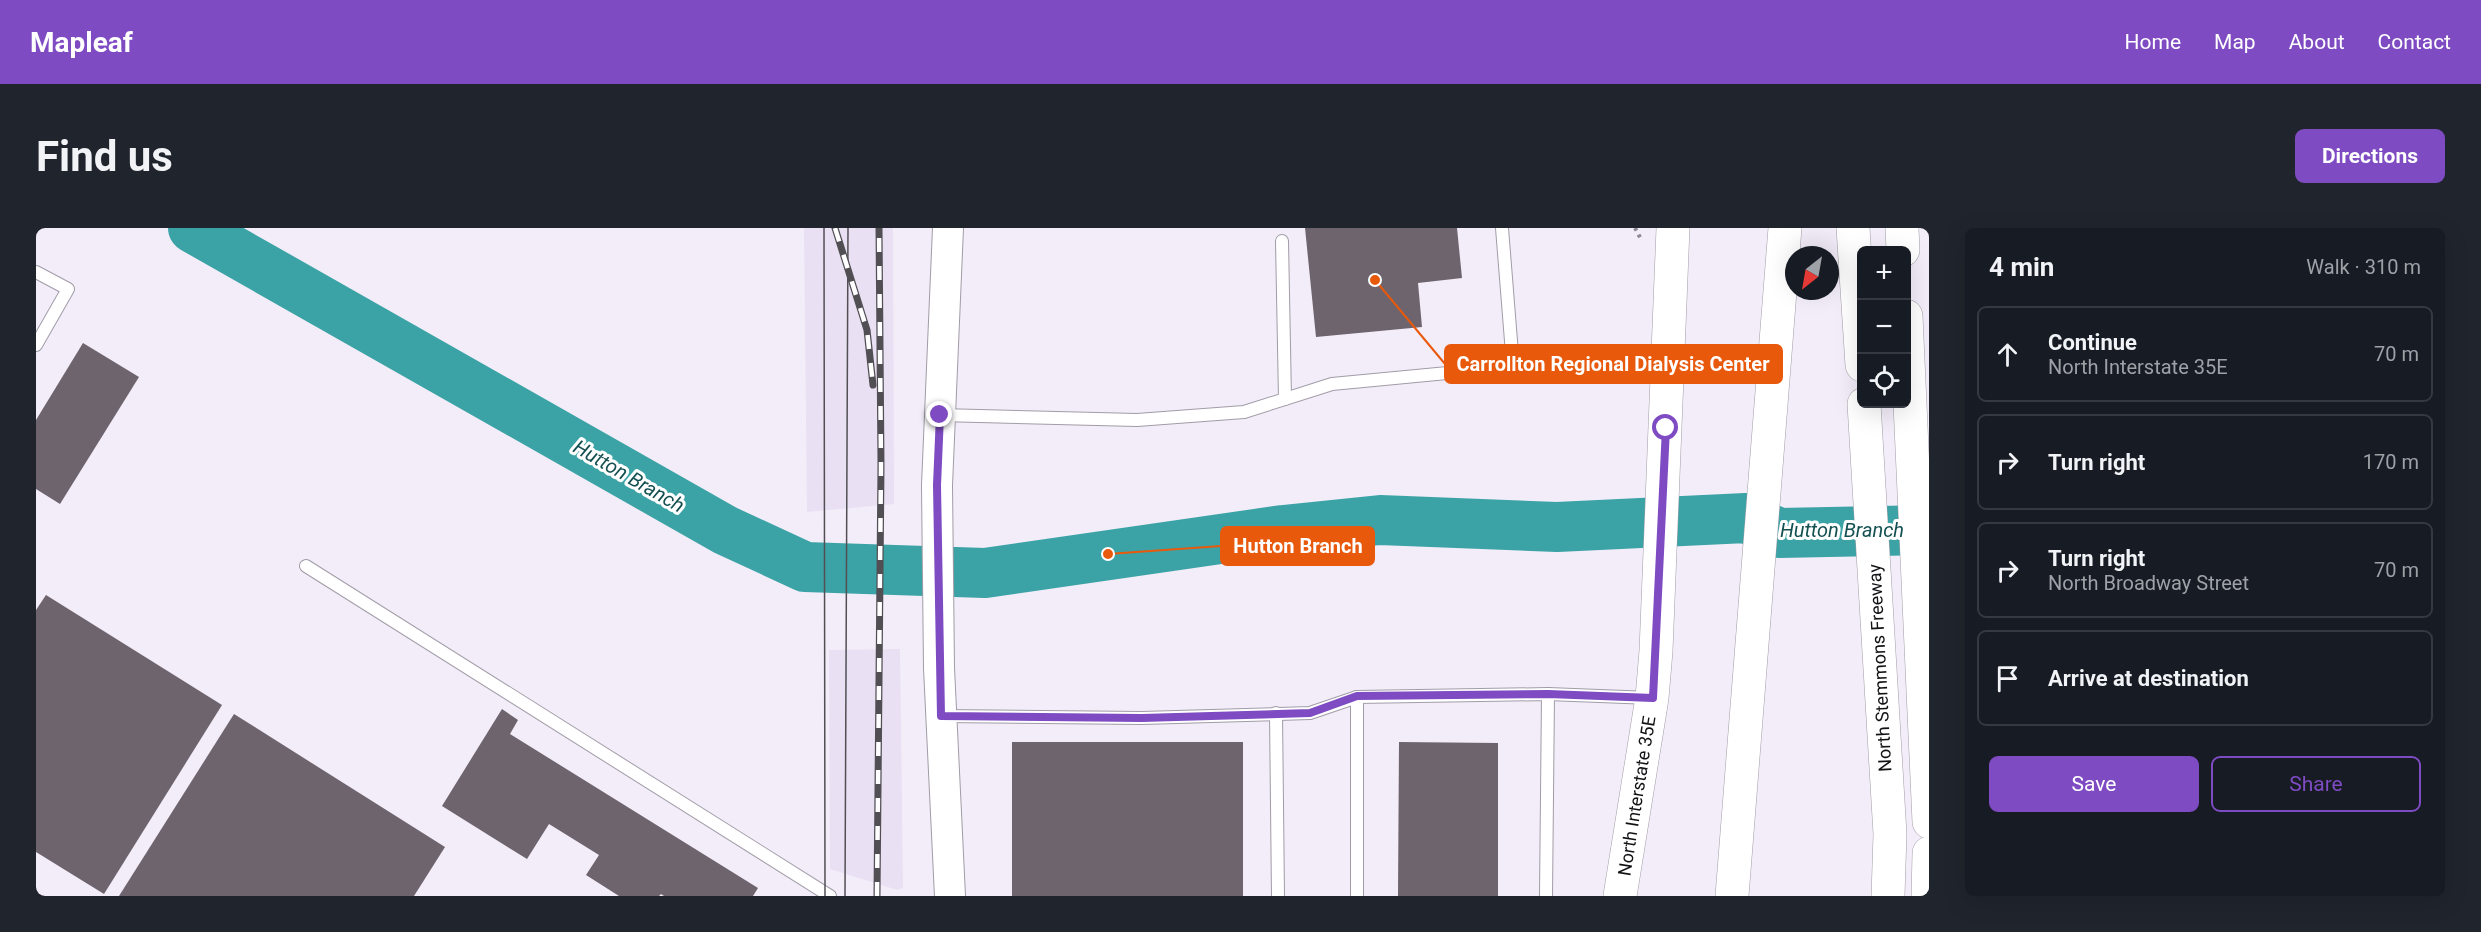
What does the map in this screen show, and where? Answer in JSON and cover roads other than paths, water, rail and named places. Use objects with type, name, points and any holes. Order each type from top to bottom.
[{"type":"main road","name":"North Interstate 35E","points":[[1620,896],[1653,698],[1670,352],[1672,228]]},
{"type":"main road","points":[[1732,896],[1785,228]]},
{"type":"main road","points":[[1853,228],[1861,354]]},
{"type":"main road","points":[[1902,228],[1903,246]]},
{"type":"main road","points":[[1908,354],[1929,822]]},
{"type":"main road","name":"North Stemmons Freeway","points":[[1864,408],[1890,834],[1888,896]]},
{"type":"main road","points":[[1928,896],[1929,853]]},
{"type":"street","points":[[948,228],[937,485],[939,668],[950,896]]},
{"type":"lane","points":[[1502,228],[1514,366]]},
{"type":"lane","points":[[1282,241],[1285,399]]},
{"type":"lane","points":[[36,272],[68,289],[36,345]]},
{"type":"lane","points":[[940,415],[1137,420],[1244,412],[1332,384],[1670,352]]},
{"type":"lane","points":[[306,566],[830,896]]},
{"type":"lane","points":[[941,716],[1142,718],[1310,713],[1357,696],[1548,694],[1653,698]]},
{"type":"lane","points":[[1546,896],[1548,694]]},
{"type":"lane","points":[[1357,696],[1357,896]]},
{"type":"lane","points":[[1276,713],[1278,896]]},
{"type":"waterway","name":"Hutton Branch","points":[[193,228],[725,530],[805,567],[985,573],[1283,530],[1380,520],[1557,527],[1746,518],[1779,533],[1929,530]]},
{"type":"tram line","points":[[824,228],[825,896]]},
{"type":"tram line","points":[[845,896],[848,228]]},
{"type":"railway","points":[[835,228],[867,330],[873,385]]},
{"type":"railway","points":[[877,896],[881,465],[879,228]]},
{"type":"place","name":"Carrollton Regional Dialysis Center","points":[[1375,280]]},
{"type":"place","name":"Hutton Branch","points":[[1108,554]]}]
